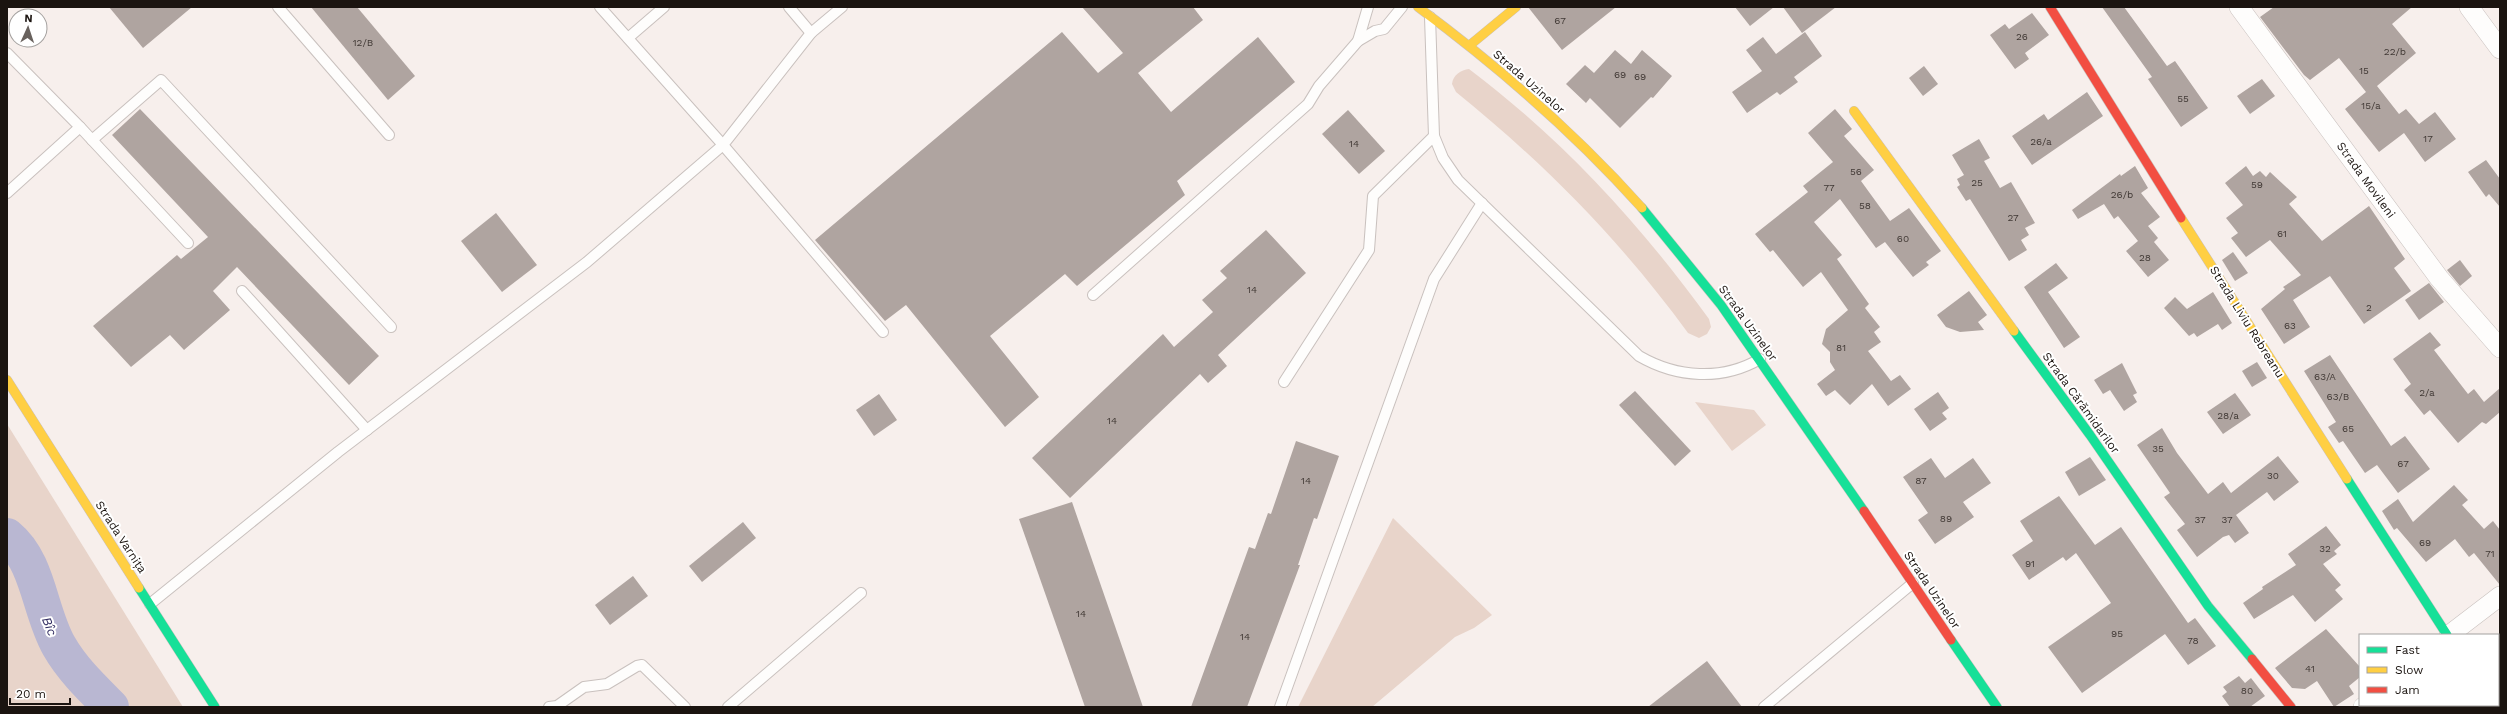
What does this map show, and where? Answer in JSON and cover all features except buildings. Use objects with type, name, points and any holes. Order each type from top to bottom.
[{"type":"street","name":"Strada Uzinelor","points":[[1418,7],[1470,45],[1551,115],[1634,199],[1685,258],[1760,359],[1996,707]]},
{"type":"street","points":[[1470,45],[1516,7]]},
{"type":"street","name":"Strada Liviu Rebreanu","points":[[2050,7],[2253,334],[2447,634]]},
{"type":"street","name":"Strada Movileni","points":[[2239,7],[2439,278],[2500,348]]},
{"type":"street","points":[[2469,7],[2500,48]]},
{"type":"street","name":"Strada Cărămidarilor","points":[[1854,111],[2090,435],[2208,606],[2291,707]]},
{"type":"street","name":"Strada Varnița","points":[[7,380],[215,707]]},
{"type":"street","points":[[2449,634],[2500,596]]},
{"type":"lane","points":[[278,7],[389,135]]},
{"type":"lane","points":[[600,7],[723,145],[884,332]]},
{"type":"lane","points":[[628,38],[664,7]]},
{"type":"lane","points":[[789,7],[811,33]]},
{"type":"lane","points":[[150,604],[367,430],[587,262],[723,145],[811,33],[842,7]]},
{"type":"lane","points":[[1358,41],[1368,7]]},
{"type":"lane","points":[[1093,295],[1308,104],[1319,86],[1358,41],[1375,31],[1384,29],[1402,7]]},
{"type":"lane","points":[[1430,15],[1434,136],[1443,158],[1458,180],[1639,356],[1654,364],[1680,372],[1724,374],[1743,369],[1760,359]]},
{"type":"lane","points":[[7,53],[80,127],[188,243]]},
{"type":"lane","points":[[92,140],[161,80],[390,327]]},
{"type":"lane","points":[[7,193],[80,127]]},
{"type":"lane","points":[[1284,382],[1369,250],[1373,196],[1434,136]]},
{"type":"lane","points":[[1280,707],[1434,279],[1482,203]]},
{"type":"lane","points":[[242,291],[367,430]]},
{"type":"lane","points":[[1764,707],[1913,583]]},
{"type":"lane","points":[[728,707],[861,592]]},
{"type":"lane","points":[[549,707],[557,706],[584,687],[607,684],[637,666],[642,665],[685,707]]},
{"type":"shaded area","points":[[1469,69],[1536,124],[1568,154],[1628,217],[1683,284],[1709,319],[1711,327],[1707,334],[1699,338],[1688,333],[1636,267],[1580,205],[1520,147],[1456,92],[1452,84],[1454,78],[1463,70]]},
{"type":"shaded area","points":[[1695,402],[1754,410],[1766,425],[1732,451]]},
{"type":"shaded area","points":[[7,424],[183,707],[7,707]]},
{"type":"shaded area","points":[[1393,518],[1492,615],[1474,628],[1455,637],[1372,707],[1298,707]]},
{"type":"waterway","name":"Bîc","points":[[7,536],[18,547],[26,559],[38,588],[52,632],[59,646],[76,670],[111,707]]},
{"type":"traffic: fast","points":[[1642,208],[1721,305],[1864,511]]},
{"type":"traffic: fast","points":[[2014,331],[2090,435],[2208,606],[2252,659]]},
{"type":"traffic: fast","points":[[2347,479],[2446,634]]},
{"type":"traffic: fast","points":[[139,588],[215,707]]},
{"type":"traffic: fast","points":[[1951,640],[1997,707]]},
{"type":"traffic: slow","points":[[1418,7],[1478,53],[1563,127],[1642,208]]},
{"type":"traffic: slow","points":[[1470,45],[1516,7]]},
{"type":"traffic: slow","points":[[1854,111],[2014,331]]},
{"type":"traffic: slow","points":[[2181,218],[2347,479]]},
{"type":"traffic: slow","points":[[7,380],[139,588]]},
{"type":"traffic: jam","points":[[2050,7],[2181,218]]},
{"type":"traffic: jam","points":[[1864,511],[1951,640]]},
{"type":"traffic: jam","points":[[2252,659],[2291,707]]}]
